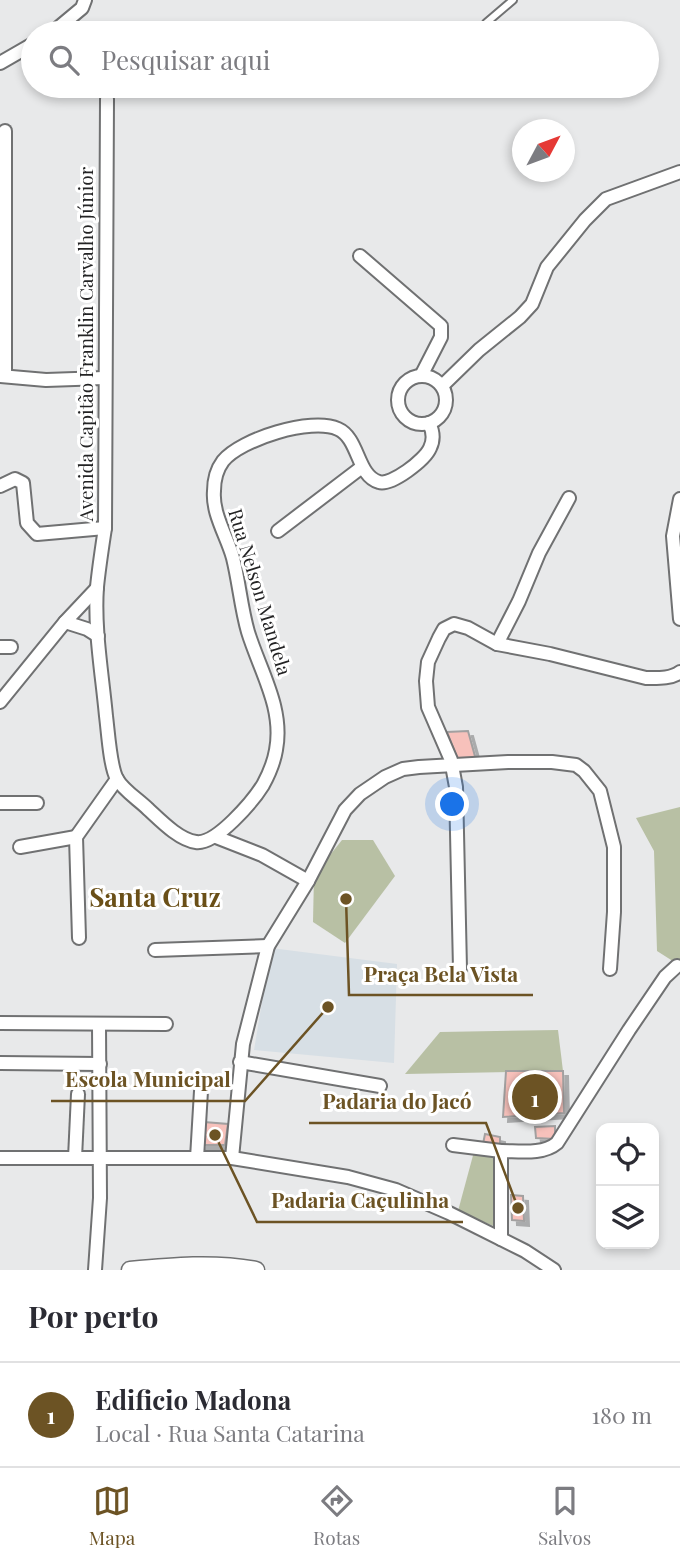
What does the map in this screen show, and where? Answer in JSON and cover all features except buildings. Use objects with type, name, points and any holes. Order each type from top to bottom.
[{"type":"street","points":[[66,21],[82,8],[85,0]]},
{"type":"street","points":[[0,63],[21,51]]},
{"type":"street","name":"Avenida Capitão Franklin Carvalho Júnior","points":[[107,99],[105,528],[97,588],[108,733],[117,779]]},
{"type":"street","points":[[5,131],[3,376],[46,380],[104,378]]},
{"type":"street","points":[[442,386],[532,304],[547,267],[606,199],[680,172]]},
{"type":"street","points":[[360,256],[441,326],[441,337],[421,376]]},
{"type":"street","points":[[429,377],[442,386],[446,403],[437,419],[419,424],[402,413],[399,394],[404,384],[412,378],[429,377]]},
{"type":"street","points":[[278,531],[362,467],[378,482],[393,482],[421,460],[430,449],[433,436],[429,423]]},
{"type":"street","name":"Rua Nelson Mandela","points":[[218,835],[262,786],[276,753],[278,736],[275,704],[247,629],[233,558],[215,506],[217,472],[230,455],[254,439],[310,426],[333,427],[344,433],[352,442],[362,467]]},
{"type":"street","points":[[0,486],[15,479],[23,482],[27,523],[37,534],[105,528]]},
{"type":"street","points":[[497,644],[539,553],[569,498]]},
{"type":"street","points":[[680,499],[673,536],[680,619]]},
{"type":"street","points":[[0,702],[65,622],[97,588]]},
{"type":"street","points":[[65,622],[99,636]]},
{"type":"street","points":[[460,969],[457,801],[452,767],[428,707],[426,681],[428,662],[439,638],[449,625],[454,624],[468,628],[497,644],[646,677],[659,678],[680,672]]},
{"type":"street","points":[[232,1158],[240,1062],[268,946],[308,881],[345,810],[360,794],[385,777],[403,769],[419,767],[508,762],[576,765],[593,780],[600,791],[614,847],[614,912],[610,969]]},
{"type":"street","points":[[79,938],[76,837],[117,779],[182,836],[198,843],[218,835],[262,855],[308,881]]},
{"type":"street","points":[[0,803],[37,803]]},
{"type":"street","points":[[20,847],[76,837]]},
{"type":"street","points":[[155,950],[268,946]]},
{"type":"street","points":[[453,1144],[501,1151],[550,1149],[557,1143],[665,977],[677,966]]},
{"type":"street","points":[[0,1023],[166,1024]]},
{"type":"street","points":[[95,1270],[100,1198],[99,1024]]},
{"type":"street","points":[[240,1062],[380,1086]]},
{"type":"street","points":[[0,1063],[100,1064]]},
{"type":"street","points":[[197,1158],[201,1091]]},
{"type":"street","points":[[75,1158],[78,1094]]},
{"type":"street","points":[[501,1151],[501,1239]]},
{"type":"street","points":[[0,1158],[232,1158],[348,1177],[396,1190],[501,1239],[554,1270]]},
{"type":"street","points":[[130,1270],[198,1265],[256,1270]]},
{"type":"lane","points":[[488,21],[513,0]]},
{"type":"shaded area","points":[[271,948],[397,964],[394,1063],[254,1050]]},
{"type":"green space","points":[[680,807],[679,965],[657,951],[654,851],[636,818]]},
{"type":"green space","points":[[342,840],[373,840],[395,876],[345,943],[313,922],[314,875]]},
{"type":"green space","points":[[558,1030],[563,1071],[405,1074],[440,1032]]},
{"type":"green space","points":[[475,1148],[500,1153],[496,1227],[458,1211]]},
{"type":"place","name":"Praça Bela Vista","points":[[346,899]]},
{"type":"place","name":"Escola Municipal","points":[[328,1007]]},
{"type":"place","name":"Edificio Madona","points":[[535,1097]]},
{"type":"place","name":"Padaria Caçulinha","points":[[215,1135]]},
{"type":"place","name":"Padaria do Jacó","points":[[518,1208]]},
{"type":"district","name":"Santa Cruz","points":[[155,898]]}]
